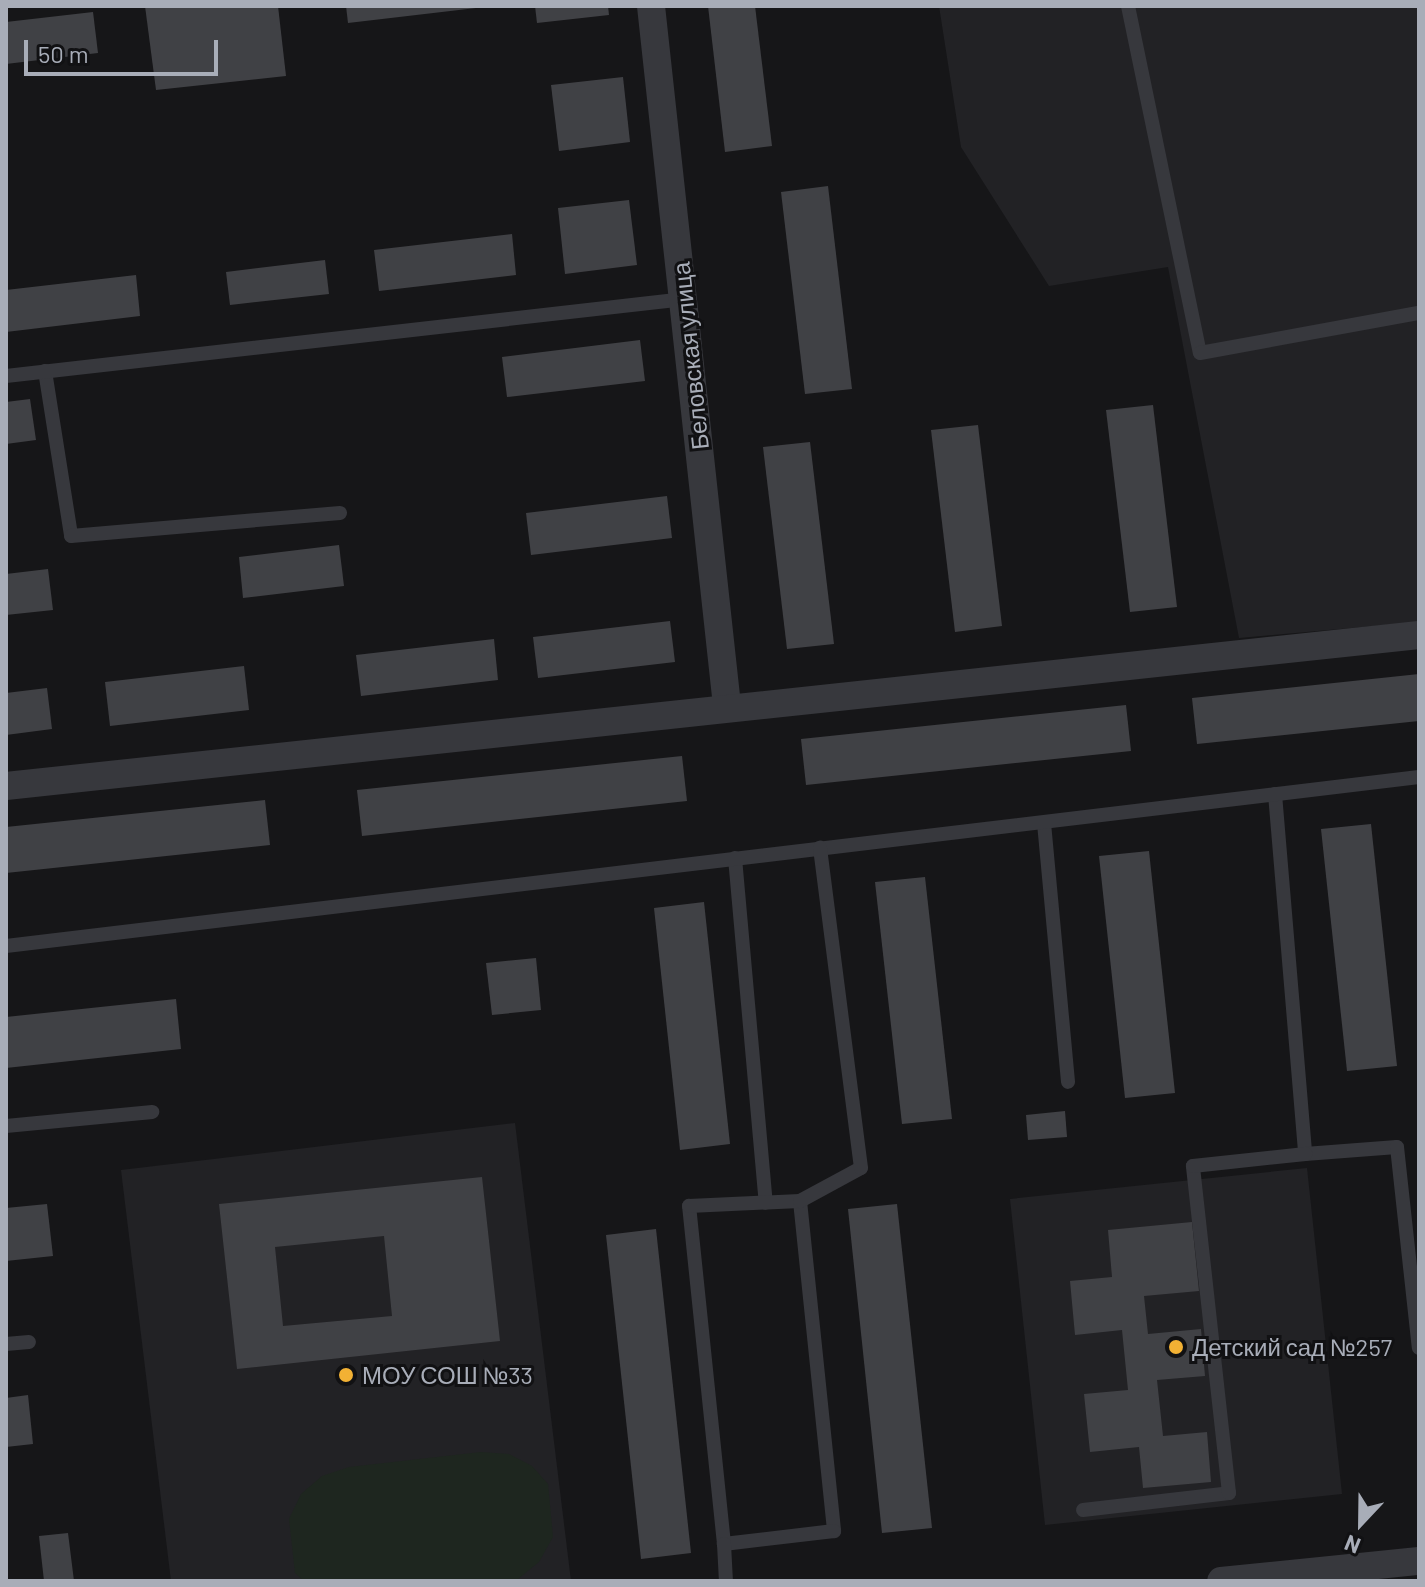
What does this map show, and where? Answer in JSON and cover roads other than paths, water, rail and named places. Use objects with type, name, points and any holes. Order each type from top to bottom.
[{"type":"street","name":"Беловская улица","points":[[651,6],[727,706]]},
{"type":"street","points":[[6,786],[727,706],[1419,635]]},
{"type":"street","points":[[1221,1581],[1419,1561]]},
{"type":"lane","points":[[1128,6],[1200,353],[1419,313]]},
{"type":"lane","points":[[6,376],[685,299]]},
{"type":"lane","points":[[45,371],[71,536],[340,513]]},
{"type":"lane","points":[[6,946],[1419,777]]},
{"type":"lane","points":[[1275,794],[1305,1154]]},
{"type":"lane","points":[[1044,823],[1068,1082]]},
{"type":"lane","points":[[726,1581],[689,1206],[800,1201],[861,1168],[820,848]]},
{"type":"lane","points":[[735,858],[766,1203]]},
{"type":"lane","points":[[6,1126],[152,1112]]},
{"type":"lane","points":[[1083,1510],[1229,1493],[1193,1166],[1397,1147],[1419,1348]]},
{"type":"lane","points":[[724,1544],[834,1531],[800,1201]]},
{"type":"lane","points":[[6,1344],[29,1342]]},
{"type":"place","name":"Детский сад №257","points":[[1176,1347]]},
{"type":"place","name":"МОУ СОШ №33","points":[[346,1375]]}]
